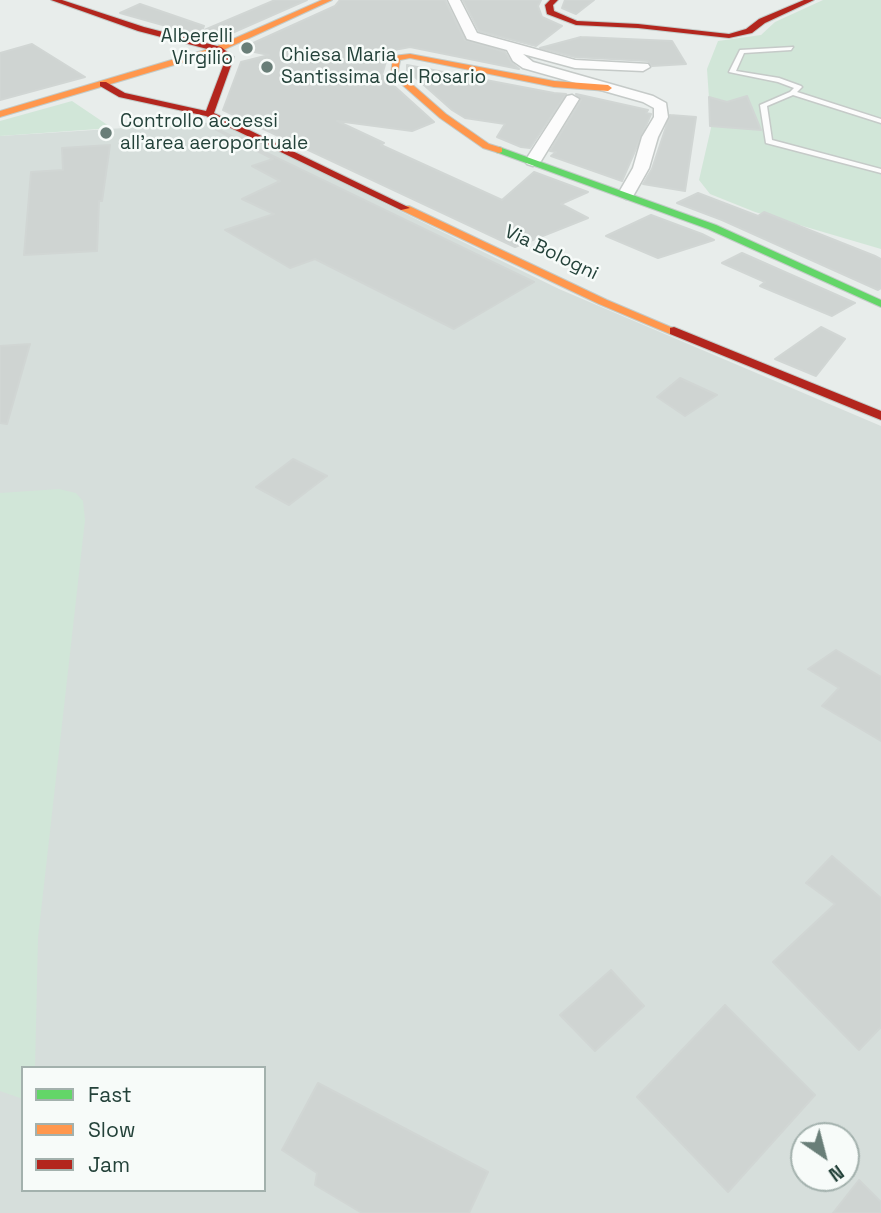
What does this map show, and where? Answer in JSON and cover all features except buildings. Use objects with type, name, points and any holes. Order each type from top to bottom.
[{"type":"street","points":[[55,0],[141,29],[218,49],[230,57],[209,114]]},
{"type":"street","points":[[0,114],[218,49],[328,0]]},
{"type":"street","points":[[454,0],[472,36],[575,64],[643,67]]},
{"type":"street","points":[[554,0],[549,5],[550,12],[576,23],[638,26],[729,36],[749,31],[762,21],[810,0]]},
{"type":"street","points":[[512,47],[518,58],[528,65],[648,99],[661,106],[661,117],[650,137],[641,168],[626,194]]},
{"type":"street","points":[[608,88],[554,84],[410,56],[396,58],[394,73],[443,116],[486,146],[712,227],[881,304]]},
{"type":"street","name":"Via Bologni","points":[[103,84],[122,95],[209,114],[603,302],[881,416]]},
{"type":"street","points":[[533,161],[572,99]]},
{"type":"lane","points":[[791,48],[742,51],[732,72],[779,80],[799,87],[793,93],[762,105],[769,141],[881,171]]},
{"type":"lane","points":[[793,93],[881,121]]},
{"type":"shaded area","points":[[218,122],[559,289],[881,426],[881,1213],[0,1213],[0,136]]},
{"type":"green space","points":[[823,0],[881,0],[881,249],[755,212],[710,194],[699,180],[711,128],[707,69],[718,41],[761,35],[775,22]]},
{"type":"green space","points":[[72,101],[112,128],[0,136],[0,121]]},
{"type":"green space","points":[[59,489],[76,493],[83,501],[85,520],[38,938],[35,1066],[21,1066],[21,1098],[0,1091],[0,493]]},
{"type":"traffic: fast","points":[[499,150],[712,227],[881,304]]},
{"type":"traffic: slow","points":[[0,114],[218,49],[328,0]]},
{"type":"traffic: slow","points":[[499,150],[486,146],[443,116],[394,73],[396,58],[410,56],[554,84],[608,88]]},
{"type":"traffic: slow","points":[[405,208],[603,302],[674,331]]},
{"type":"traffic: jam","points":[[55,0],[141,29],[218,49],[230,57],[209,114]]},
{"type":"traffic: jam","points":[[554,0],[549,5],[550,12],[576,23],[638,26],[729,36],[749,31],[762,21],[810,0]]},
{"type":"traffic: jam","points":[[103,84],[122,95],[209,114],[405,208]]},
{"type":"traffic: jam","points":[[674,331],[881,416]]},
{"type":"place","name":"Alberelli Virgilio","points":[[247,48]]},
{"type":"place","name":"Chiesa Maria Santissima del Rosario","points":[[267,67]]},
{"type":"place","name":"Controllo accessi all'area aeroportuale","points":[[106,133]]}]
